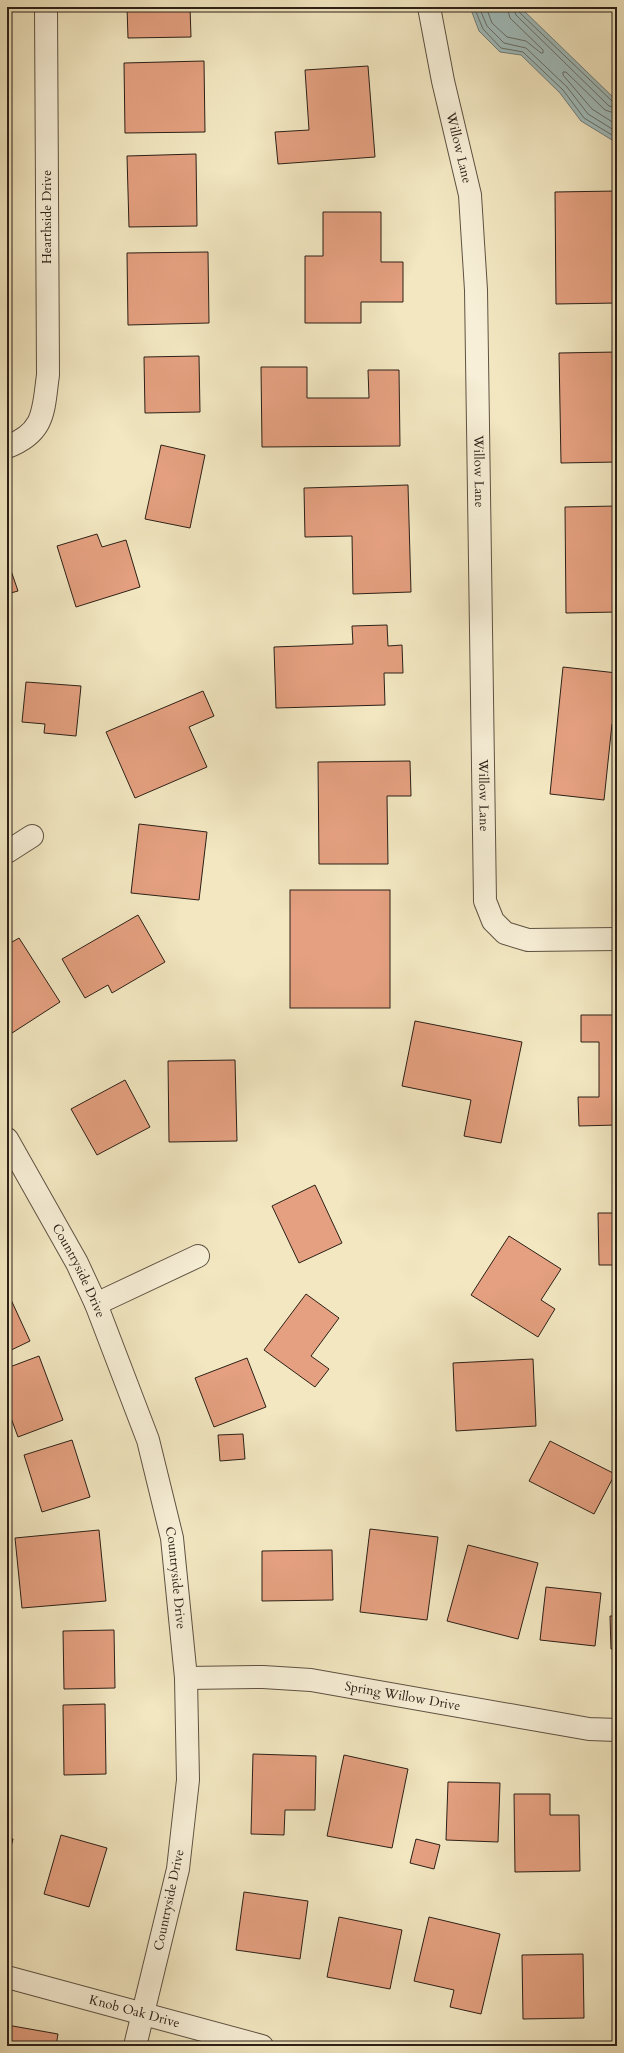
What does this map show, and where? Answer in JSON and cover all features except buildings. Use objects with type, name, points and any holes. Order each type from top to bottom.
[{"type":"street","name":"Hearthside Drive","points":[[7,447],[21,442],[38,425],[43,417],[48,375],[46,7]]},
{"type":"street","name":"Willow Lane","points":[[429,7],[443,81],[470,195],[476,290],[485,901],[493,921],[505,933],[528,940],[617,939]]},
{"type":"street","points":[[7,852],[32,836]]},
{"type":"street","name":"Countryside Drive","points":[[7,1139],[77,1263],[96,1304],[148,1440],[172,1538],[186,1678],[188,1780],[178,1869],[135,2046]]},
{"type":"street","points":[[96,1304],[198,1256]]},
{"type":"street","name":"Spring Willow Drive","points":[[186,1678],[263,1677],[311,1680],[589,1729],[617,1730]]},
{"type":"street","name":"Knob Oak Drive","points":[[7,1977],[262,2046]]},
{"type":"water","points":[[470,7],[520,7],[617,101],[617,143],[581,121],[560,93],[521,55],[500,52],[479,31]]}]
